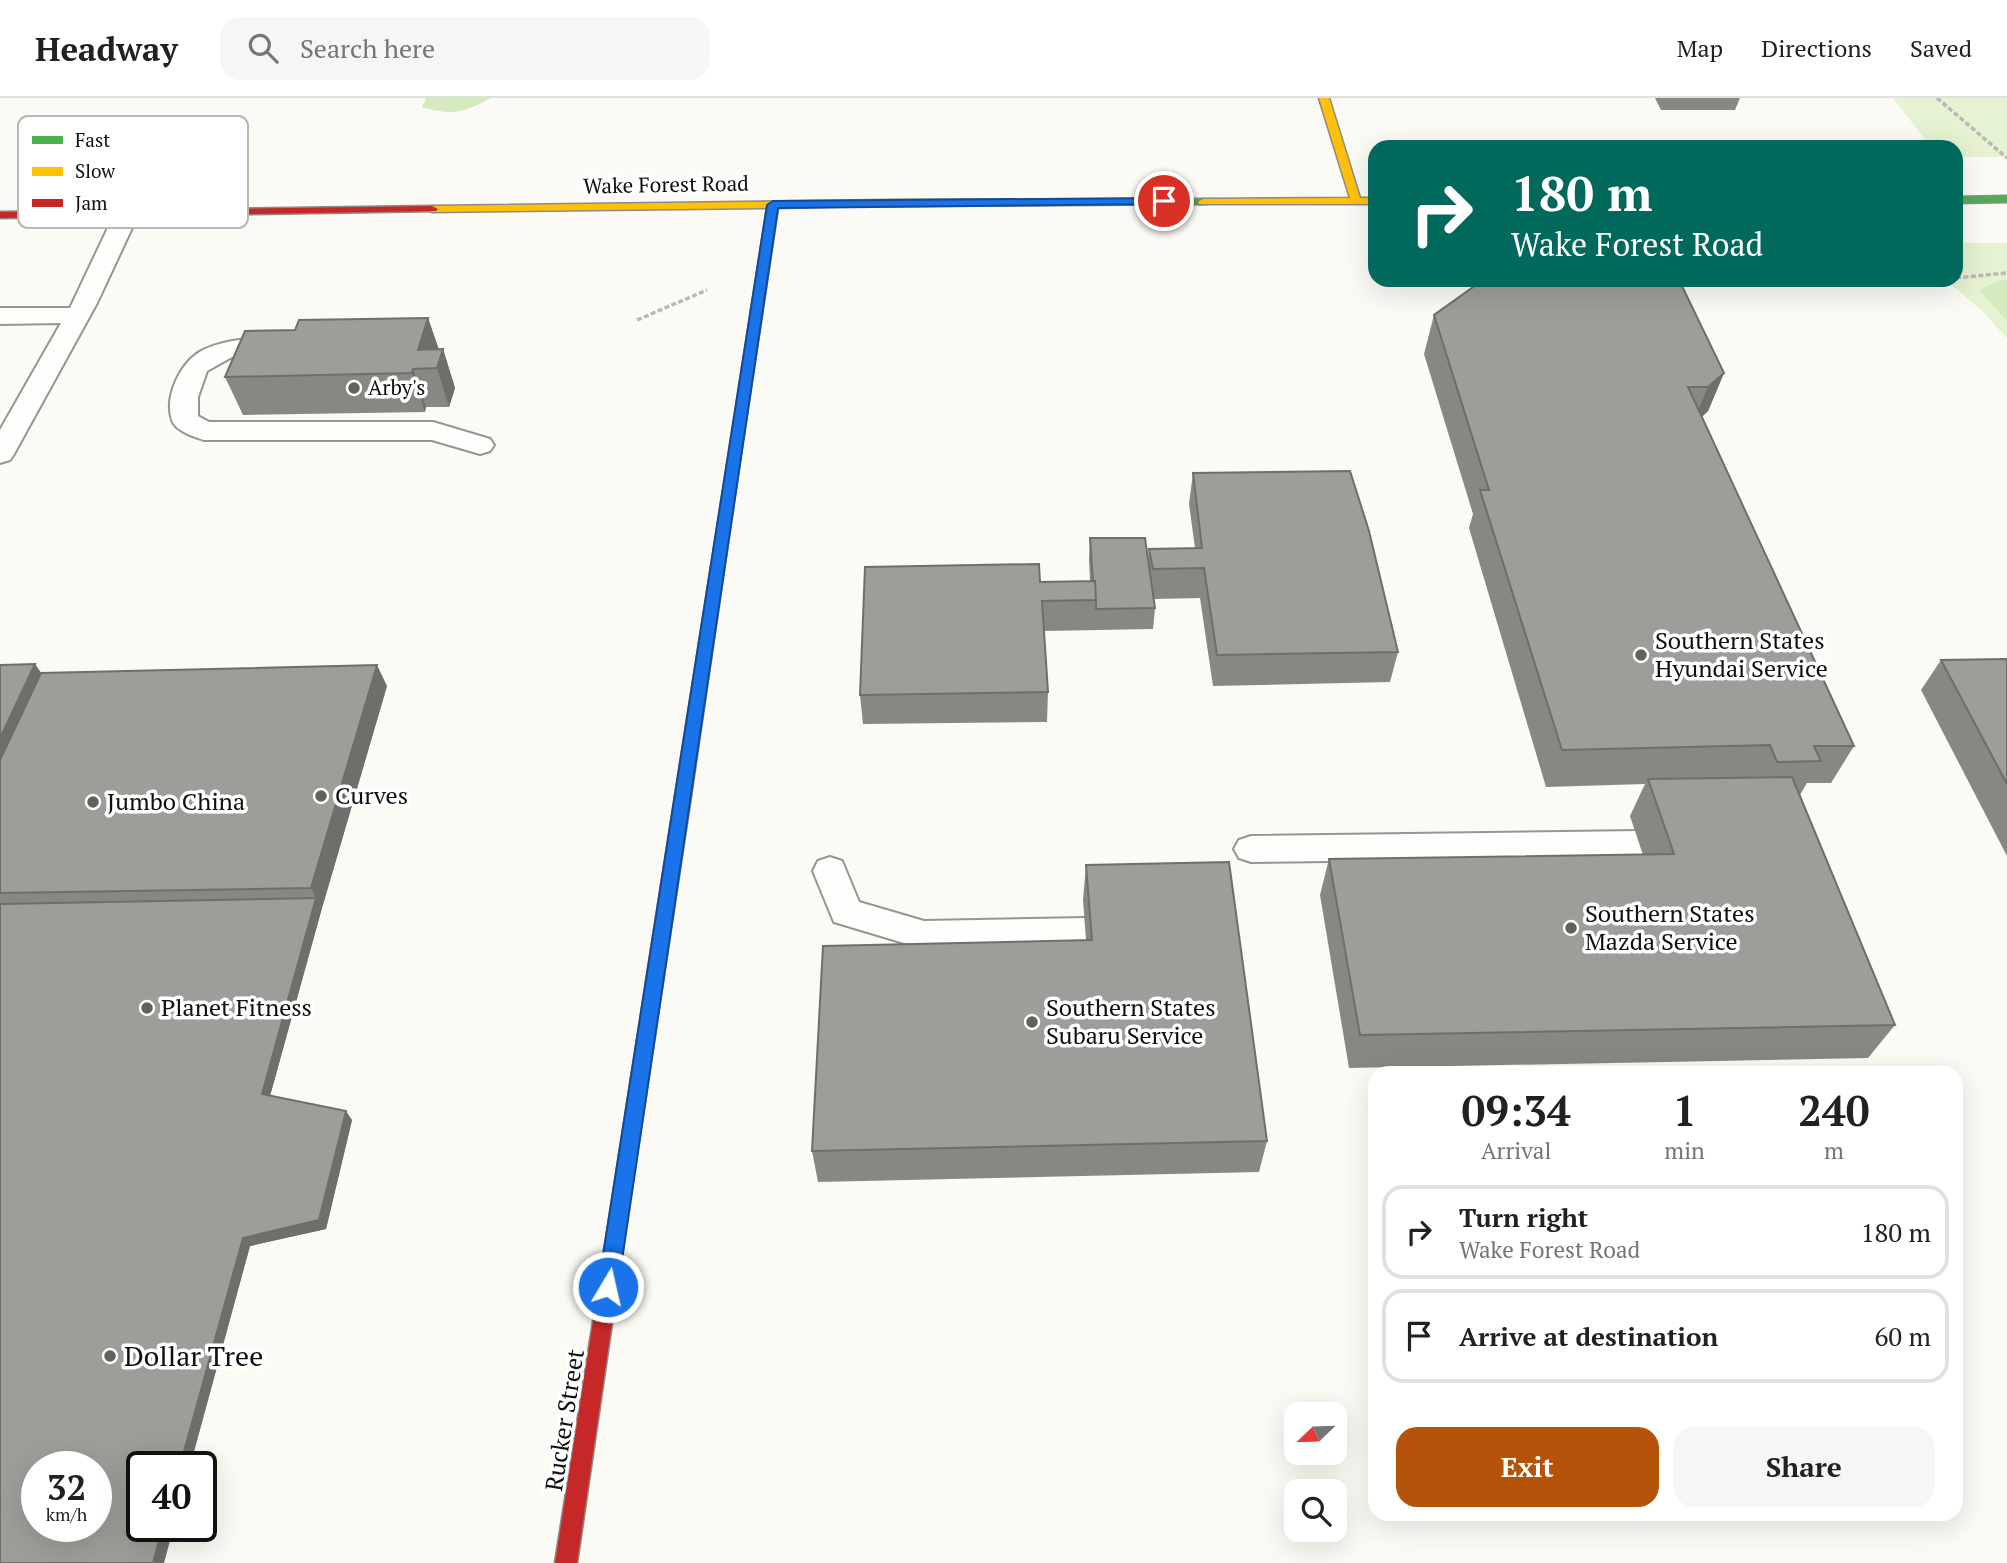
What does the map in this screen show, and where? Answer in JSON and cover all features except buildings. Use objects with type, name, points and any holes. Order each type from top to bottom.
[{"type":"street","points":[[1324,98],[1356,201]]},
{"type":"street","points":[[1963,200],[2007,199]]},
{"type":"street","name":"Wake Forest Road","points":[[248,212],[1368,201]]},
{"type":"street","name":"Rucker Street","points":[[566,1563],[773,205]]},
{"type":"street","name":"Wake Forest Road","points":[[0,215],[18,215]]},
{"type":"lane","points":[[0,454],[11,416],[78,315],[120,228]]},
{"type":"lane","points":[[0,316],[78,315]]},
{"type":"lane","points":[[315,346],[255,345],[223,349],[200,362],[182,394],[185,420],[205,431],[433,431],[480,445]]},
{"type":"lane","points":[[1251,849],[1639,844]]},
{"type":"lane","points":[[831,871],[846,912],[924,935],[1086,932]]},
{"type":"path","points":[[1937,98],[2007,158]]},
{"type":"path","points":[[1963,277],[2007,273]]},
{"type":"path","points":[[638,320],[707,290]]},
{"type":"green space","points":[[426,98],[491,98],[458,112],[442,112],[422,107]]},
{"type":"green space","points":[[1893,98],[2007,98],[2007,157],[1963,157],[1963,140],[1926,140]]},
{"type":"green space","points":[[1963,243],[2007,243],[2007,338],[1954,287],[1963,287]]},
{"type":"green space","points":[[2000,280],[2007,280],[2007,321],[1979,290]]},
{"type":"traffic: fast","points":[[1963,200],[2007,199]]},
{"type":"traffic: fast","points":[[890,203],[1203,202]]},
{"type":"traffic: fast","points":[[683,796],[734,460]]},
{"type":"traffic: slow","points":[[1324,98],[1356,201]]},
{"type":"traffic: slow","points":[[1203,202],[1368,201]]},
{"type":"traffic: slow","points":[[432,209],[890,203]]},
{"type":"traffic: slow","points":[[734,460],[773,205]]},
{"type":"traffic: slow","points":[[618,1220],[683,796]]},
{"type":"traffic: jam","points":[[248,212],[432,209]]},
{"type":"traffic: jam","points":[[0,215],[18,215]]},
{"type":"traffic: jam","points":[[566,1563],[618,1220]]},
{"type":"place","name":"Arby's","points":[[354,388]]},
{"type":"place","name":"Southern States Hyundai Service","points":[[1641,655]]},
{"type":"place","name":"Curves","points":[[321,796]]},
{"type":"place","name":"Jumbo China","points":[[93,802]]},
{"type":"place","name":"Southern States Mazda Service","points":[[1571,928]]},
{"type":"place","name":"Planet Fitness","points":[[147,1008]]},
{"type":"place","name":"Southern States Subaru Service","points":[[1032,1022]]},
{"type":"place","name":"Dollar Tree","points":[[110,1356]]},
{"type":"route","points":[[608,1287],[773,205],[1164,201]]}]
